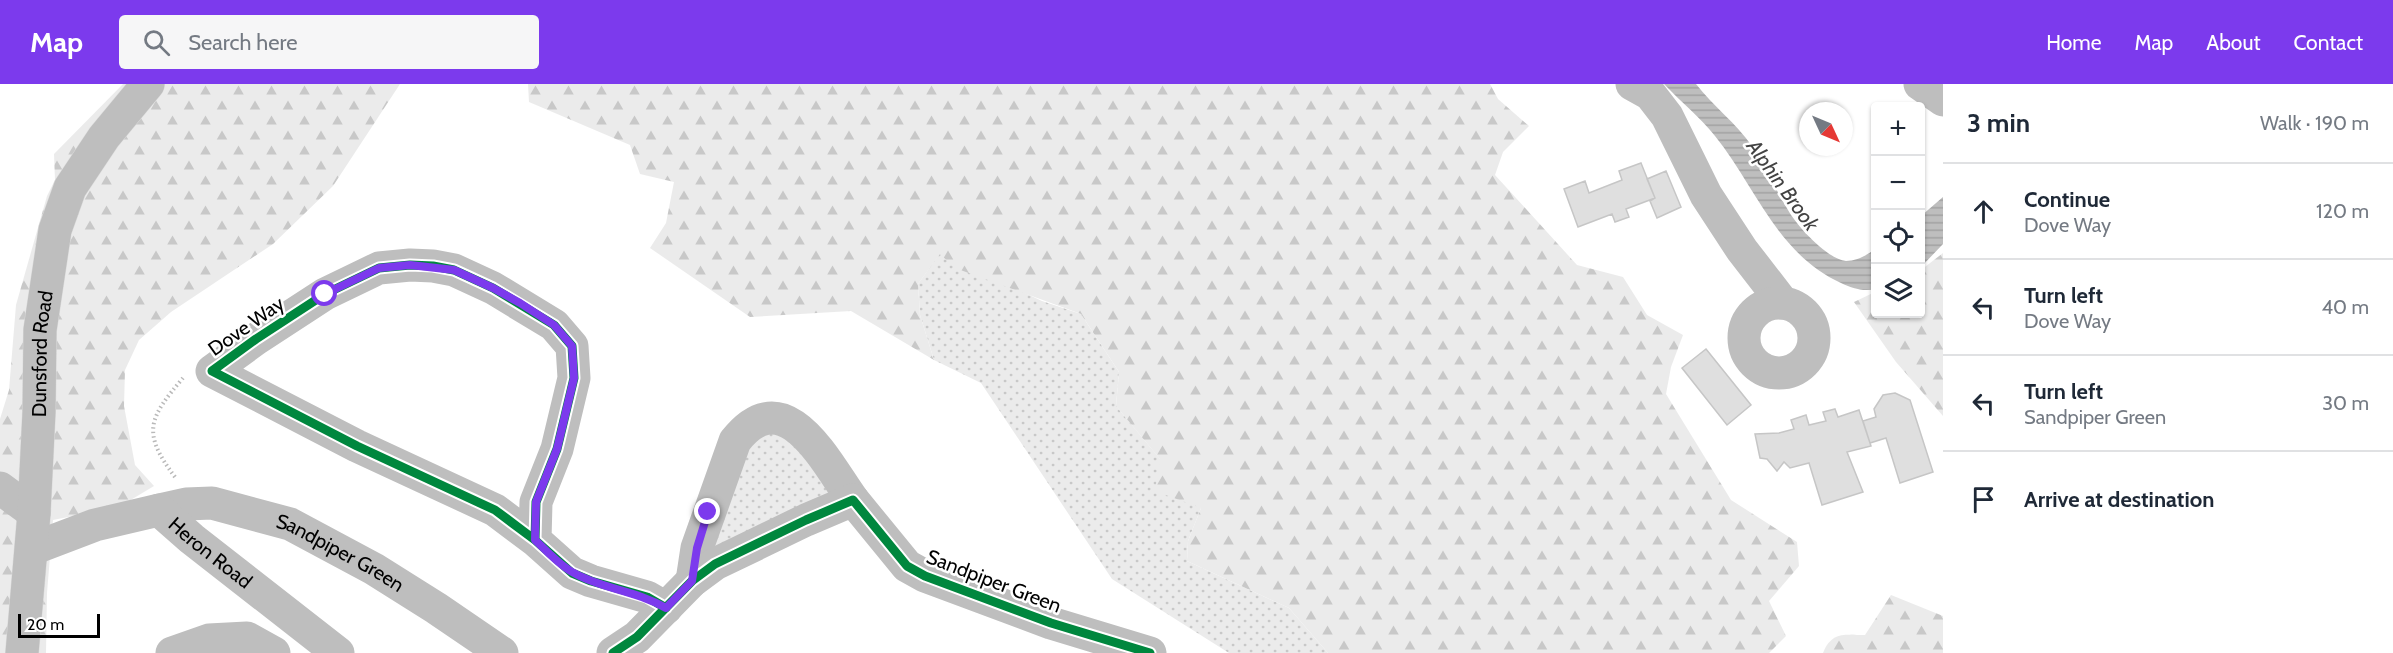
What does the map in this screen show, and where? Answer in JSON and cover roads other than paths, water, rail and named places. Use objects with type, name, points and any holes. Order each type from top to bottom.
[{"type":"street","name":"Dunsford Road","points":[[22,653],[32,549],[39,412],[40,330],[55,230],[70,188],[104,137],[148,84]]},
{"type":"street","points":[[1632,84],[1650,94],[1667,116],[1706,195],[1742,250],[1783,303]]},
{"type":"street","points":[[1920,84],[1943,100]]},
{"type":"street","name":"Dove Way","points":[[535,540],[536,502],[557,449],[574,378],[572,346],[554,325],[493,288],[454,270],[410,265],[379,268],[325,294],[212,371],[357,446],[495,510],[535,540],[572,573],[591,581],[647,597],[666,608]]},
{"type":"street","name":"Sandpiper Green","points":[[692,581],[697,548],[735,441],[743,430],[754,422],[768,418],[798,426],[810,437],[853,500],[907,566],[925,576],[1051,624],[1150,653]]},
{"type":"street","points":[[0,488],[34,513]]},
{"type":"street","points":[[613,653],[637,638],[692,581],[715,564],[853,500]]},
{"type":"street","name":"Sandpiper Green","points":[[172,507],[212,503],[290,524],[374,569],[502,653]]},
{"type":"street","name":"Heron Road","points":[[32,549],[95,525],[172,507],[192,539],[338,653]]},
{"type":"street","points":[[172,653],[209,640],[247,638],[274,653]]},
{"type":"water label","name":"Alphin Brook","points":[[1783,185]]}]
